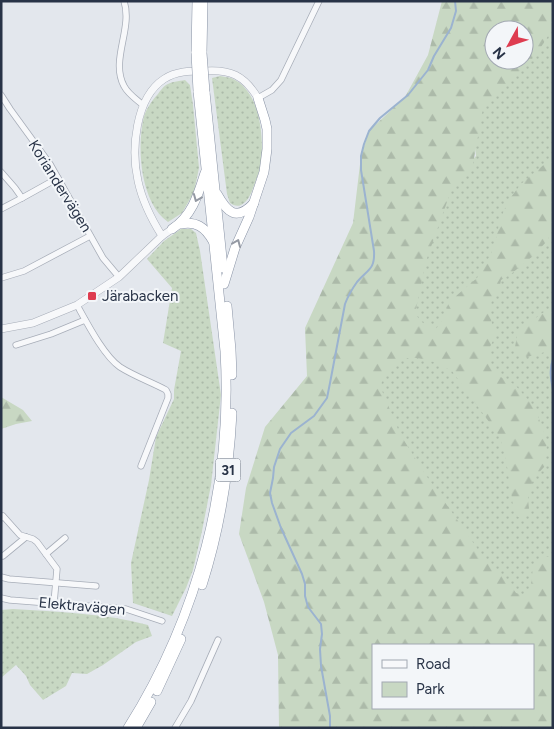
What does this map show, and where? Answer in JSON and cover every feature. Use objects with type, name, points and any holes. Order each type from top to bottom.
[{"type":"highway","name":"31","points":[[128,728],[157,678],[185,616],[193,592],[219,490],[224,440],[226,376],[223,327],[206,170],[197,1]]},
{"type":"highway","name":"31","points":[[199,53],[203,1]]},
{"type":"highway","name":"31","points":[[136,728],[163,680],[189,622],[208,566],[222,509],[228,467],[232,414],[231,350],[215,189],[202,91]]},
{"type":"highway","points":[[224,284],[234,248],[249,217],[264,172],[267,138],[265,120],[258,98]]},
{"type":"highway","points":[[181,224],[195,204],[206,170]]},
{"type":"highway","points":[[215,189],[226,208],[232,213],[241,213],[254,203]]},
{"type":"highway","points":[[172,229],[181,224],[191,223],[200,226],[208,233],[214,244]]},
{"type":"street","points":[[124,1],[127,22],[120,71],[124,86],[143,105]]},
{"type":"street","points":[[162,236],[156,227],[138,181],[135,149],[143,105],[152,90],[163,79],[176,73],[218,70],[227,71],[239,76],[258,98],[272,90],[281,80],[319,1]]},
{"type":"street","name":"Koriandervägen","points":[[1,95],[50,164],[103,258],[119,277]]},
{"type":"street","points":[[1,172],[22,198]]},
{"type":"street","points":[[1,209],[58,178]]},
{"type":"street","points":[[1,330],[33,323],[77,305],[119,277],[162,236],[172,229]]},
{"type":"street","points":[[1,278],[24,271],[90,236]]},
{"type":"street","points":[[77,305],[112,360],[120,367],[166,390],[168,393],[168,398],[140,466]]},
{"type":"street","points":[[16,345],[51,334],[85,320]]},
{"type":"street","points":[[1,518],[4,516],[20,535],[37,542],[57,569],[54,603]]},
{"type":"street","points":[[3,556],[26,537]]},
{"type":"street","points":[[46,554],[65,538]]},
{"type":"street","points":[[1,577],[9,580],[96,586]]},
{"type":"street","name":"Elektravägen","points":[[1,598],[126,609],[162,621]]},
{"type":"street","points":[[176,728],[191,701],[218,640]]},
{"type":"green space","points":[[442,1],[553,1],[553,28],[534,57],[534,20],[484,20],[484,70],[521,70],[483,108],[473,164],[452,188],[426,261],[415,314],[423,323],[431,325],[435,330],[442,321],[449,302],[477,278],[491,254],[500,220],[508,201],[521,184],[553,157],[553,229],[547,241],[533,256],[501,280],[499,290],[493,296],[489,311],[495,336],[490,347],[489,361],[499,376],[515,385],[529,401],[538,416],[547,441],[545,466],[533,479],[528,498],[529,510],[524,517],[518,517],[514,512],[506,460],[500,437],[452,371],[434,362],[417,358],[404,358],[387,371],[380,386],[400,434],[423,471],[486,561],[509,583],[516,593],[524,595],[531,587],[533,566],[542,557],[553,557],[553,728],[279,728],[278,655],[264,602],[239,534],[246,488],[265,427],[307,376],[305,328],[353,223],[361,156],[369,131],[405,97],[428,55]]},
{"type":"green space","points":[[553,25],[553,604],[523,635],[380,413],[377,352],[450,186],[476,156],[474,138],[475,115],[517,70],[534,70],[535,51]]},
{"type":"green space","points":[[220,76],[231,78],[241,84],[249,93],[261,129],[262,153],[260,169],[250,196],[244,203],[238,206],[230,203],[227,194],[212,78]]},
{"type":"green space","points":[[185,80],[190,85],[199,168],[194,192],[182,213],[168,222],[159,213],[147,190],[141,161],[141,133],[147,110],[162,89],[170,83]]},
{"type":"green space","points":[[181,229],[191,229],[196,233],[221,395],[211,485],[202,531],[193,570],[172,616],[133,603],[131,563],[149,480],[156,437],[174,399],[181,351],[163,343],[172,288],[147,259],[164,241]]},
{"type":"green space","points":[[553,307],[553,355],[545,352],[527,357],[521,354],[515,347],[518,331]]},
{"type":"green space","points":[[1,397],[23,410],[32,421],[1,429]]},
{"type":"green space","points":[[13,609],[80,614],[131,621],[148,625],[152,636],[136,642],[87,674],[72,673],[66,686],[43,700],[16,665],[1,678],[1,610]]},
{"type":"waterway","points":[[330,728],[330,716],[321,666],[321,624],[308,607],[302,574],[272,503],[270,493],[274,467],[280,449],[291,433],[314,416],[327,398],[345,304],[355,285],[372,266],[374,251],[361,170],[361,156],[369,131],[380,118],[408,95],[428,70],[451,28],[456,11],[455,1]]},
{"type":"waterway","points":[[553,359],[551,371],[553,390]]},
{"type":"place","name":"Järabacken","points":[[92,296]]}]
